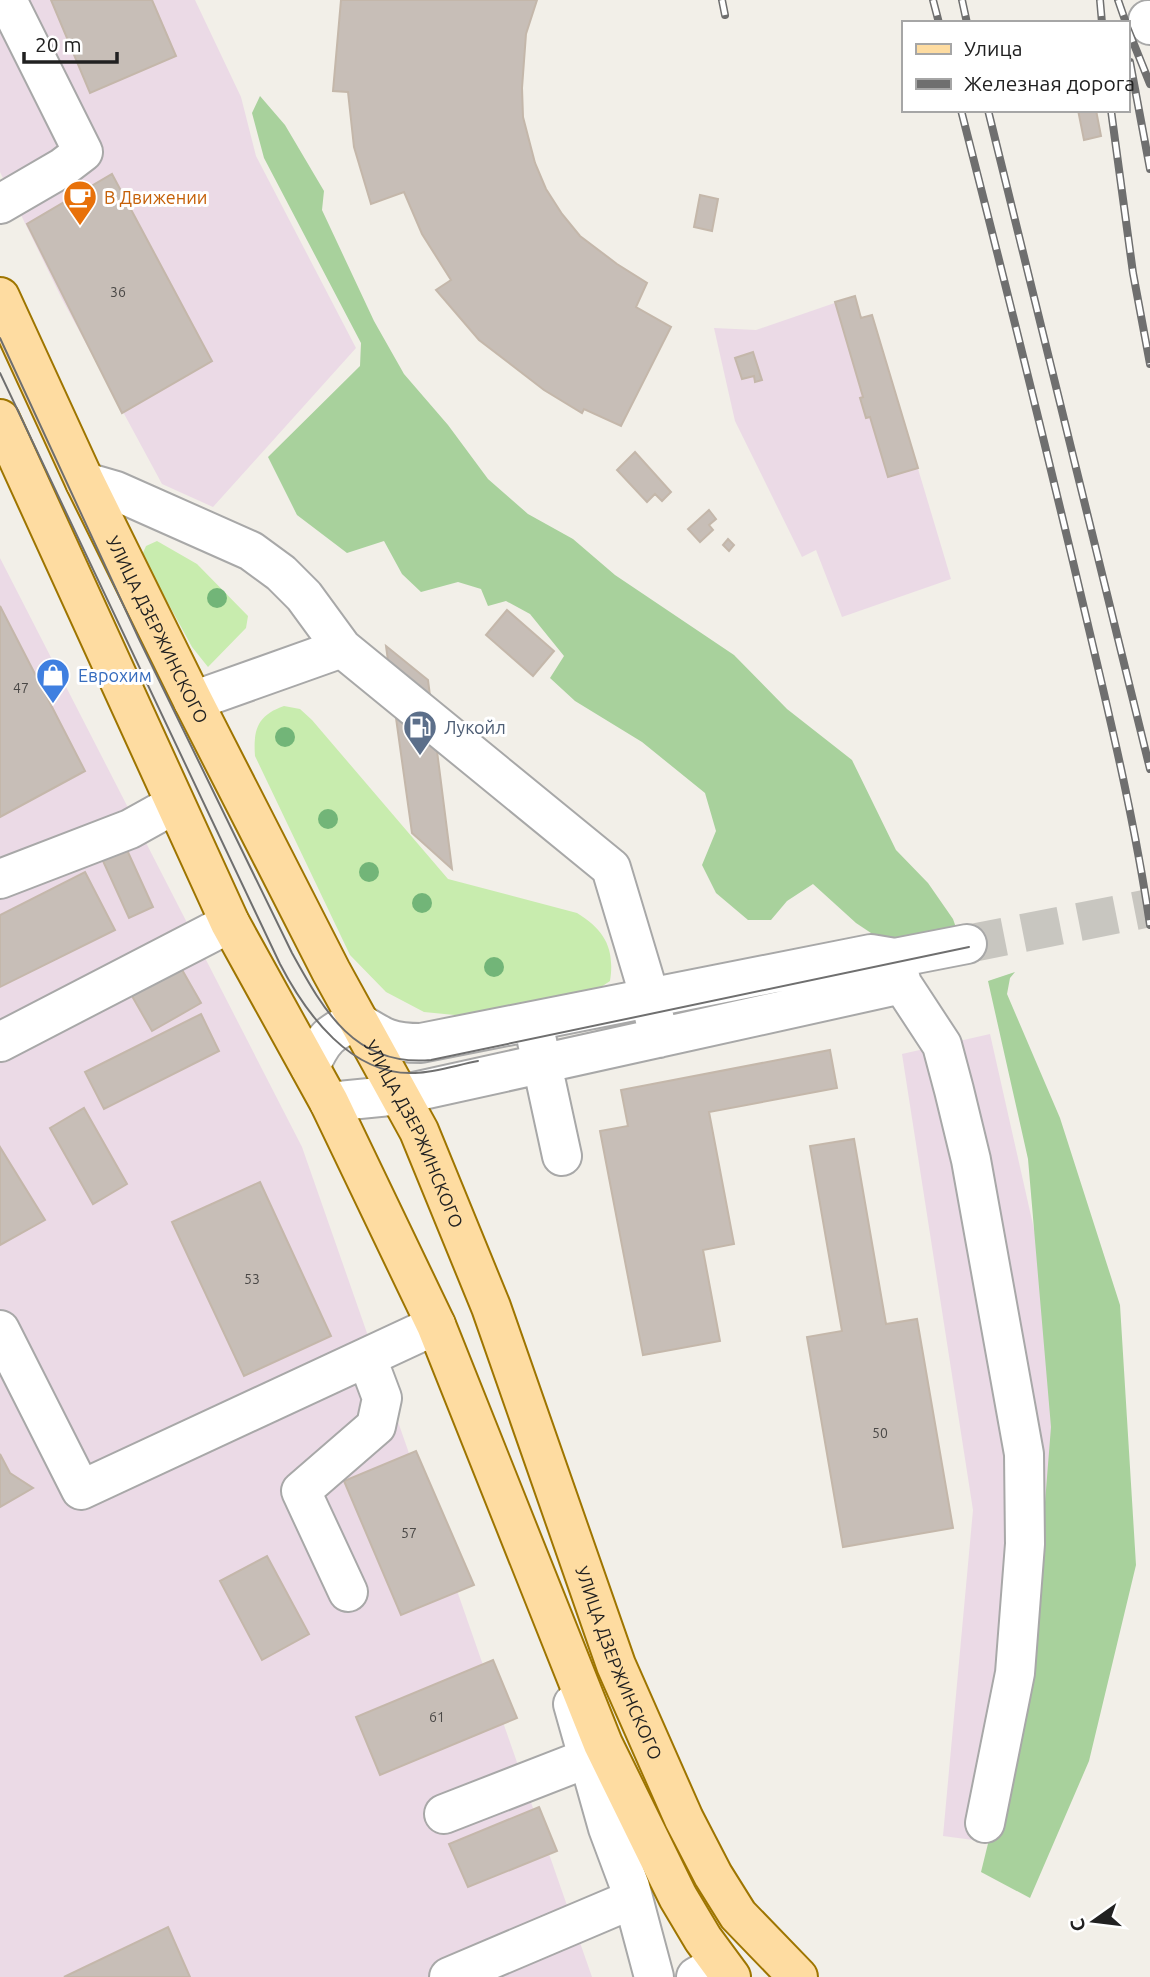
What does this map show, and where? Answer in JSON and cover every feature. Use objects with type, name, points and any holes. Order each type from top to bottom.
[{"type":"main road","name":"УЛИЦА ДЗЕРЖИНСКОГО","points":[[0,297],[85,482],[193,701],[359,1022],[419,1131],[491,1307],[616,1665],[654,1755],[713,1875],[737,1915],[798,1977]]},
{"type":"main road","points":[[0,419],[230,922],[329,1102],[436,1325],[603,1744],[716,1972]]},
{"type":"lane","points":[[0,204],[62,168],[83,152],[8,0]]},
{"type":"lane","points":[[85,482],[116,491],[251,551],[281,573],[304,596],[342,648],[611,868],[650,998],[659,1038]]},
{"type":"lane","points":[[193,701],[342,648]]},
{"type":"lane","points":[[0,879],[130,829],[174,804]]},
{"type":"lane","points":[[0,1042],[230,922]]},
{"type":"lane","points":[[329,1102],[400,1095],[659,1038],[899,971],[967,944]]},
{"type":"lane","points":[[310,1067],[318,1047],[330,1035],[342,1027],[359,1022],[379,1036],[396,1043],[421,1043],[872,954],[899,971],[942,1045],[954,1090],[971,1160],[1024,1454],[1025,1544],[1015,1673],[985,1823]]},
{"type":"lane","points":[[533,1021],[562,1156]]},
{"type":"lane","points":[[0,1330],[81,1490],[436,1325]]},
{"type":"lane","points":[[348,1592],[301,1491],[376,1426],[382,1398],[367,1358]]},
{"type":"lane","points":[[545,1601],[587,1758],[633,1899],[654,1977]]},
{"type":"lane","points":[[443,1814],[587,1758]]},
{"type":"lane","points":[[449,1977],[633,1899]]},
{"type":"shaded area","points":[[0,0],[195,0],[241,97],[256,156],[356,348],[213,507],[162,484],[62,299],[0,172]]},
{"type":"shaded area","points":[[855,296],[861,318],[872,315],[951,579],[842,617],[816,550],[802,557],[735,421],[714,328],[756,330]]},
{"type":"shaded area","points":[[0,558],[302,1147],[592,1977],[0,1977]]},
{"type":"shaded area","points":[[990,1034],[1068,1380],[993,1823],[973,1840],[943,1836],[973,1510],[902,1054]]},
{"type":"green space","points":[[260,96],[285,125],[324,191],[322,210],[374,321],[404,374],[448,425],[488,479],[528,514],[573,539],[615,575],[734,655],[787,709],[852,760],[896,850],[928,883],[953,919],[960,939],[895,949],[856,923],[813,884],[787,901],[771,920],[748,920],[716,893],[702,865],[716,831],[705,793],[642,742],[575,701],[550,678],[564,656],[530,614],[506,601],[488,606],[481,589],[458,582],[421,592],[402,574],[384,541],[347,553],[297,515],[268,457],[360,366],[361,343],[264,158],[252,113]]},
{"type":"green space","points":[[157,541],[197,564],[248,616],[246,628],[208,667],[192,647],[142,555],[146,546]]},
{"type":"green space","points":[[284,706],[300,709],[312,720],[448,879],[577,913],[587,919],[606,941],[611,959],[610,981],[592,993],[475,1017],[424,1012],[386,992],[350,955],[255,756],[255,738],[259,724],[268,714]]},
{"type":"green space","points":[[1015,972],[1010,978],[1007,994],[1060,1118],[1120,1305],[1136,1565],[1089,1761],[1030,1898],[981,1872],[1032,1665],[1051,1427],[1028,1159],[988,981]]},
{"type":"building","points":[[51,0],[152,0],[176,56],[90,93]]},
{"type":"building","points":[[341,0],[537,0],[526,34],[522,88],[523,117],[535,163],[546,189],[580,236],[647,283],[636,307],[671,327],[621,426],[584,409],[582,413],[544,390],[479,340],[436,290],[451,280],[422,234],[404,192],[371,204],[354,147],[348,92],[333,91]]},
{"type":"building","points":[[1078,112],[1096,112],[1101,136],[1084,140]]},
{"type":"building","points":[[112,174],[212,361],[122,413],[27,224]]},
{"type":"building","points":[[700,195],[718,199],[712,231],[694,227]]},
{"type":"building","points":[[855,296],[861,318],[872,315],[918,468],[888,477],[870,417],[866,418],[860,398],[863,397],[835,302]]},
{"type":"building","points":[[753,352],[762,380],[755,382],[754,376],[742,379],[735,358]]},
{"type":"building","points":[[635,452],[671,492],[662,501],[655,494],[647,502],[617,470]]},
{"type":"building","points":[[709,510],[716,519],[709,525],[713,530],[700,542],[688,529]]},
{"type":"building","points":[[728,539],[734,545],[729,551],[723,545]]},
{"type":"building","points":[[0,606],[85,771],[0,817]]},
{"type":"building","points":[[507,610],[554,651],[533,676],[486,635]]},
{"type":"building","name":"Лукойл","points":[[386,646],[428,680],[452,869],[412,833]]},
{"type":"building","points":[[127,850],[153,907],[129,918],[103,861]]},
{"type":"building","points":[[85,872],[115,930],[0,987],[0,915]]},
{"type":"building","points":[[177,961],[201,1003],[152,1031],[128,989]]},
{"type":"building","points":[[201,1014],[219,1051],[104,1109],[85,1072]]},
{"type":"building","points":[[830,1050],[837,1088],[709,1112],[734,1244],[703,1250],[720,1341],[643,1355],[600,1131],[628,1126],[621,1090]]},
{"type":"building","points":[[84,1108],[127,1184],[93,1204],[50,1128]]},
{"type":"building","points":[[854,1139],[886,1324],[917,1319],[953,1528],[843,1547],[807,1337],[842,1331],[810,1146]]},
{"type":"building","points":[[0,1147],[45,1220],[0,1245]]},
{"type":"building","points":[[260,1182],[331,1336],[244,1376],[172,1222]]},
{"type":"building","points":[[416,1451],[474,1585],[401,1615],[344,1481]]},
{"type":"building","points":[[0,1454],[10,1473],[33,1488],[0,1507]]},
{"type":"building","points":[[267,1556],[309,1634],[262,1660],[220,1581]]},
{"type":"building","points":[[493,1660],[517,1718],[380,1775],[356,1717]]},
{"type":"building","points":[[539,1807],[557,1851],[468,1887],[449,1844]]},
{"type":"building","points":[[168,1927],[190,1977],[64,1977]]},
{"type":"tunnel","points":[[967,944],[1150,908]]},
{"type":"tram line","points":[[0,338],[139,639],[292,953],[330,1014],[362,1045],[405,1060],[431,1060],[969,947]]},
{"type":"tram line","points":[[0,373],[280,964],[303,1003],[333,1038],[351,1053],[392,1071],[415,1073],[478,1061]]},
{"type":"railway","points":[[722,0],[725,15]]},
{"type":"railway","points":[[933,0],[938,21]]},
{"type":"railway","points":[[962,0],[967,21]]},
{"type":"railway","points":[[1100,0],[1102,21]]},
{"type":"railway","points":[[1118,0],[1125,21]]},
{"type":"railway","points":[[1129,32],[1150,84]]},
{"type":"railway","points":[[1130,62],[1150,169]]},
{"type":"railway","points":[[962,112],[1102,684],[1128,803],[1150,925]]},
{"type":"railway","points":[[988,112],[1150,769]]},
{"type":"railway","points":[[1111,112],[1133,273],[1150,364]]},
{"type":"place","name":"В Движении","points":[[80,227]]},
{"type":"place","name":"Еврохим","points":[[53,705]]},
{"type":"place","name":"Лукойл","points":[[420,757]]}]
